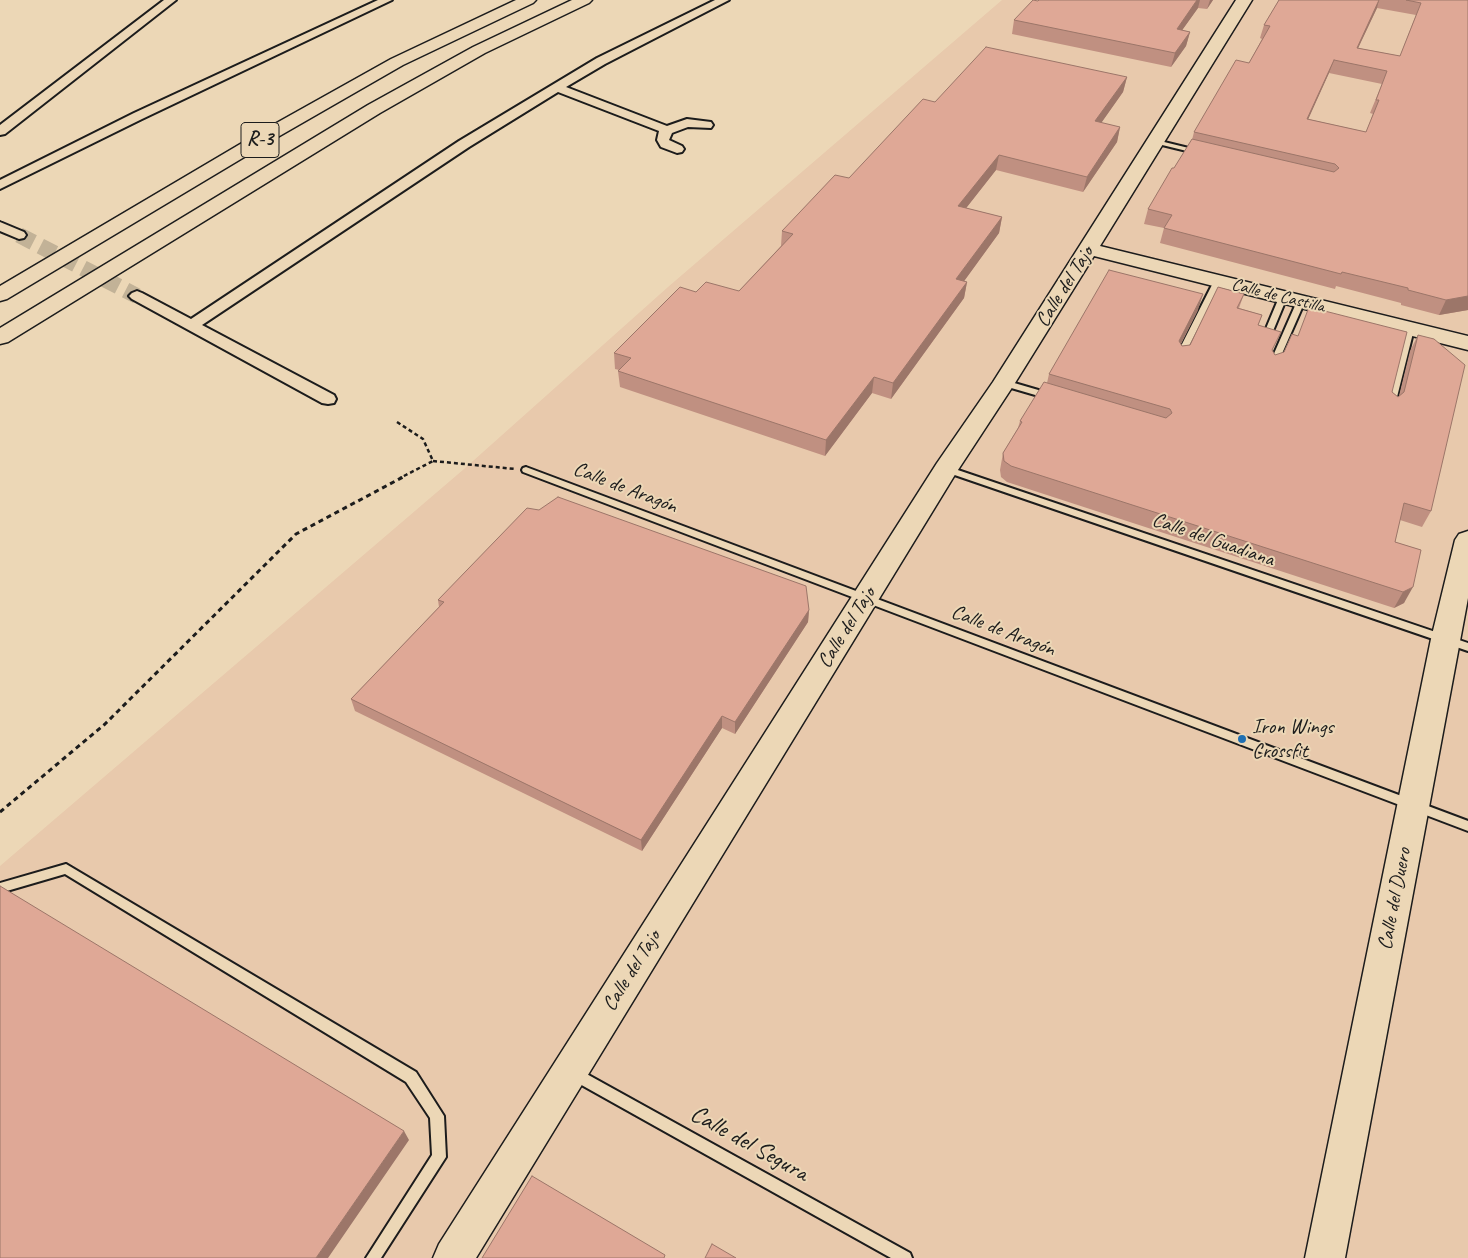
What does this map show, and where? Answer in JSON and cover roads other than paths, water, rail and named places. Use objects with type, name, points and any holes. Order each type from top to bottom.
[{"type":"main road","points":[[396,62],[514,0]]},
{"type":"main road","name":"R-3","points":[[0,295],[270,134],[396,62],[528,0]]},
{"type":"main road","name":"R-3","points":[[0,337],[374,109],[479,50],[584,0]]},
{"type":"main road","points":[[374,109],[595,0]]},
{"type":"main road","name":"Calle del Tajo","points":[[453,1258],[864,599],[946,469],[1004,383],[1244,0]]},
{"type":"main road","name":"Calle de Castilla","points":[[1089,249],[1468,343]]},
{"type":"main road","name":"Calle del Duero","points":[[1325,1258],[1413,806],[1457,643],[1468,540]]},
{"type":"street","points":[[0,131],[171,0]]},
{"type":"street","points":[[0,185],[138,116],[387,0]]},
{"type":"street","points":[[192,324],[464,144],[601,61],[724,0]]},
{"type":"street","points":[[358,2],[372,6]]},
{"type":"street","points":[[557,88],[667,130]]},
{"type":"street","points":[[677,149],[664,140],[664,133],[667,130],[687,123],[707,124]]},
{"type":"street","points":[[0,226],[19,235]]},
{"type":"street","points":[[137,296],[328,399]]},
{"type":"lane","points":[[1156,142],[1204,153]]},
{"type":"lane","points":[[1180,358],[1218,281]]},
{"type":"lane","points":[[1269,331],[1292,299]]},
{"type":"lane","points":[[1272,367],[1292,299]]},
{"type":"lane","points":[[1390,408],[1410,329]]},
{"type":"lane","points":[[1004,383],[1060,399]]},
{"type":"lane","name":"Calle del Guadiana","points":[[946,469],[1457,643]]},
{"type":"lane","name":"Calle de Aragón","points":[[526,470],[1468,826]]},
{"type":"lane","points":[[0,888],[66,869],[411,1076],[437,1116],[439,1157],[373,1258]]},
{"type":"lane","name":"Calle del Segura","points":[[570,1071],[905,1258]]},
{"type":"tunnel","points":[[19,235],[137,296]]},
{"type":"place","name":"Iron Wings Crossfit","points":[[1242,739]]}]
